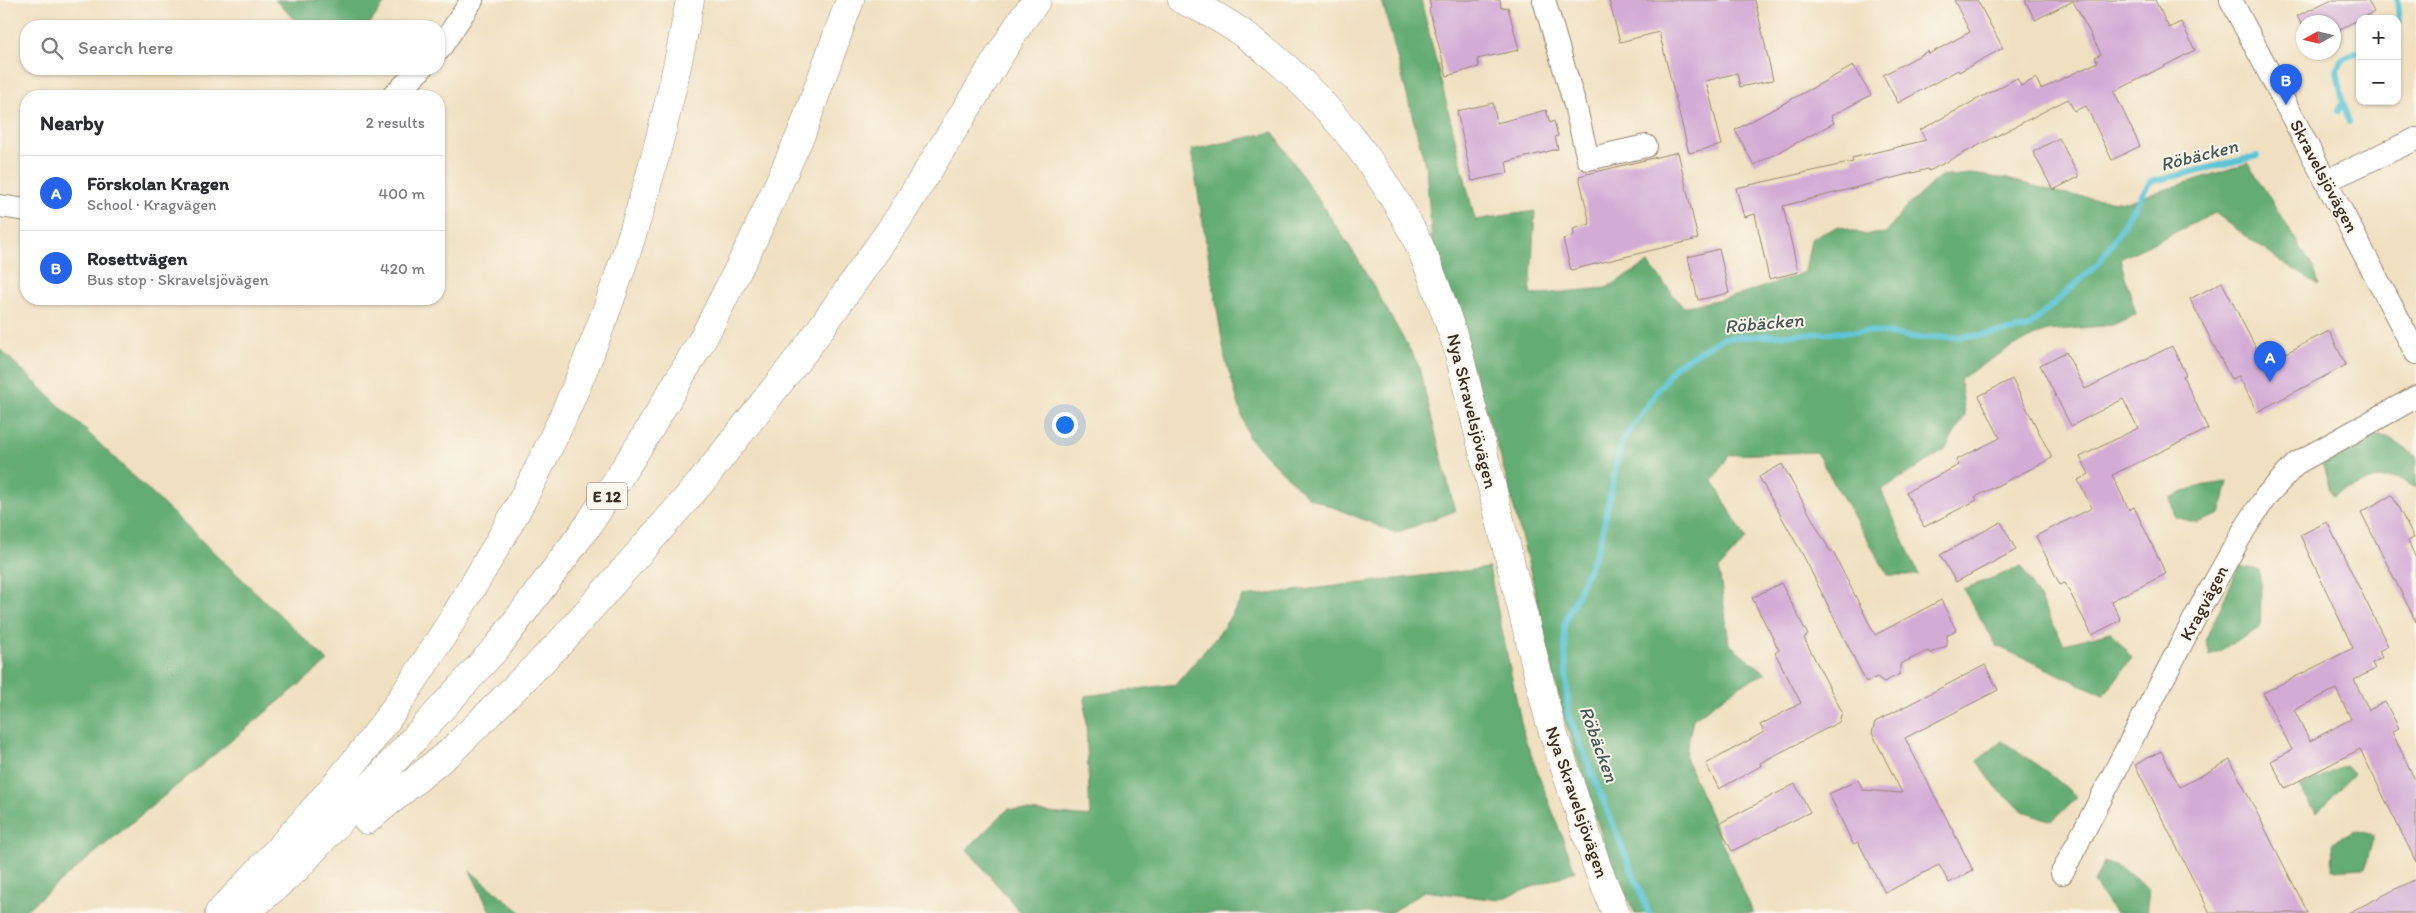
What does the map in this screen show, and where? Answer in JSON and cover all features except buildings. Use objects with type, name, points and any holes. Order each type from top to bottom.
[{"type":"main road","points":[[219,913],[280,849],[354,763],[429,658],[494,553],[542,462],[593,347],[627,249],[655,151],[682,42],[690,0]]},
{"type":"main road","name":"E 12","points":[[245,913],[296,870],[498,646],[589,524],[646,435],[705,335],[754,238],[802,132],[850,0]]},
{"type":"main road","name":"E 12","points":[[272,913],[367,820],[509,658],[601,535],[717,345],[771,244],[817,142],[869,0]]},
{"type":"main road","points":[[367,820],[451,751],[559,644],[702,481],[809,345],[890,230],[1021,21],[1037,0]]},
{"type":"main road","name":"Nya Skravelsjövägen","points":[[1182,0],[1212,12],[1248,36],[1288,70],[1328,109],[1361,152],[1415,236],[1439,294],[1457,346],[1550,723],[1598,869],[1616,913]]},
{"type":"street","points":[[445,41],[472,0]]},
{"type":"street","points":[[1544,0],[1575,105],[1588,159],[1646,146]]},
{"type":"street","name":"Skravelsjövägen","points":[[2231,0],[2416,353]]},
{"type":"street","points":[[400,90],[415,75]]},
{"type":"street","points":[[2326,181],[2416,139]]},
{"type":"street","points":[[0,206],[20,209]]},
{"type":"street","name":"Kragvägen","points":[[2062,873],[2200,608],[2244,530],[2267,494],[2297,463],[2416,397]]},
{"type":"green space","points":[[275,0],[387,0],[372,20],[295,20]]},
{"type":"green space","points":[[1382,0],[1421,0],[1475,220],[1535,211],[1530,295],[1606,288],[1648,263],[1683,307],[1740,295],[1805,272],[1811,239],[1839,226],[1865,235],[1886,233],[1903,210],[1939,177],[1970,174],[2007,179],[2068,195],[2126,202],[2248,163],[2314,269],[2319,285],[2273,256],[2215,213],[2120,259],[2136,314],[2113,325],[2047,331],[2011,347],[1960,379],[1965,415],[1945,450],[1881,490],[1919,575],[1888,575],[1816,452],[1729,455],[1713,481],[1746,539],[1719,569],[1729,644],[1766,673],[1739,686],[1693,719],[1685,757],[1753,913],[1635,913],[1611,865],[1562,712],[1532,578],[1500,455],[1432,243],[1426,168]]},
{"type":"green space","points":[[1273,132],[1356,256],[1418,364],[1455,511],[1396,533],[1308,497],[1249,439],[1225,358],[1191,150]]},
{"type":"green space","points":[[0,349],[328,661],[22,913],[0,913]]},
{"type":"green space","points":[[2365,434],[2388,437],[2416,456],[2416,488],[2398,478],[2370,480],[2332,496],[2320,456]]},
{"type":"green space","points":[[2228,482],[2220,514],[2198,523],[2175,517],[2170,498],[2198,486]]},
{"type":"green space","points":[[2239,566],[2259,570],[2261,594],[2260,628],[2210,656],[2206,639]]},
{"type":"green space","points":[[2022,567],[2064,644],[2111,632],[2132,658],[2104,695],[1997,646],[1963,589]]},
{"type":"green space","points":[[1489,568],[1524,736],[1575,871],[1498,900],[1424,891],[1391,913],[1021,913],[967,849],[1008,809],[1090,817],[1085,696],[1176,684],[1219,634],[1243,597]]},
{"type":"green space","points":[[2002,741],[2050,774],[2077,797],[2052,821],[2023,811],[1996,788],[1977,761]]},
{"type":"green space","points":[[2345,766],[2354,774],[2316,813],[2299,787]]},
{"type":"green space","points":[[2354,830],[2374,835],[2365,868],[2332,870],[2333,842]]},
{"type":"green space","points":[[2104,862],[2127,872],[2149,890],[2146,913],[2115,913],[2113,911],[2094,883]]},
{"type":"green space","points":[[470,871],[522,913],[491,913]]},
{"type":"waterway","name":"Röbäcken","points":[[2397,0],[2398,15]]},
{"type":"waterway","name":"Röbäcken","points":[[2338,111],[2343,101],[2337,71],[2341,60],[2356,53]]},
{"type":"waterway","points":[[2343,101],[2349,122]]},
{"type":"waterway","name":"Röbäcken","points":[[1649,913],[1568,714],[1564,625],[1600,543],[1621,443],[1675,366],[1723,338],[1870,331],[1919,338],[1974,336],[2027,328],[2100,262],[2150,182],[2257,156]]},
{"type":"place","name":"Rosettvägen","points":[[2286,105]]},
{"type":"place","name":"Förskolan Kragen","points":[[2270,382]]}]
